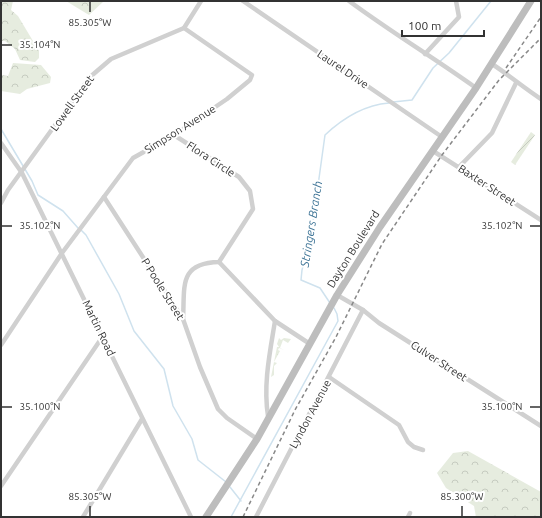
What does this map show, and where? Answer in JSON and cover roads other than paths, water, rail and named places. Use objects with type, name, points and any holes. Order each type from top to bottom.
[{"type":"main road","name":"Dayton Boulevard","points":[[206,517],[257,439],[268,416],[337,295],[380,227],[492,64],[529,2]]},
{"type":"street","points":[[184,28],[201,1]]},
{"type":"street","name":"Laurel Drive","points":[[243,1],[442,137]]},
{"type":"street","points":[[349,1],[398,37],[476,88]]},
{"type":"street","points":[[426,54],[458,17],[456,1]]},
{"type":"street","name":"Simpson Avenue","points":[[1,346],[62,252],[133,158],[174,135],[227,99],[250,80],[252,75],[184,28]]},
{"type":"street","name":"Lowell Street","points":[[1,203],[8,190],[22,173],[90,77],[111,59],[184,28]]},
{"type":"street","points":[[492,64],[506,73],[516,83],[541,99]]},
{"type":"street","points":[[459,167],[492,132],[516,83]]},
{"type":"street","name":"Flora Circle","points":[[174,135],[240,177],[250,191],[253,209],[219,262]]},
{"type":"street","name":"Martin Road","points":[[1,143],[22,173],[191,517]]},
{"type":"street","name":"Baxter Street","points":[[433,150],[541,220]]},
{"type":"street","name":"P Poole Street","points":[[104,197],[182,319],[218,409],[227,418],[257,439]]},
{"type":"street","points":[[182,319],[185,280],[188,274],[195,266],[206,262],[219,262],[274,321],[310,344]]},
{"type":"street","name":"Culver Street","points":[[337,295],[363,310],[392,331],[541,426]]},
{"type":"street","name":"Lyndon Avenue","points":[[256,517],[363,310]]},
{"type":"street","points":[[268,416],[266,383],[274,321]]},
{"type":"street","points":[[1,486],[103,336]]},
{"type":"street","points":[[329,376],[400,425],[408,442],[414,447],[423,450]]},
{"type":"street","points":[[83,517],[142,419]]},
{"type":"waterway","name":"Stringers Branch","points":[[393,102],[412,100],[433,68],[449,53],[491,1]]},
{"type":"waterway","name":"Stringers Branch","points":[[330,303],[320,288],[301,280],[302,270],[311,236],[325,135],[339,123],[355,113],[371,106],[389,103]]},
{"type":"waterway","points":[[1,129],[32,181],[38,195],[63,211],[78,228]]},
{"type":"waterway","points":[[81,230],[86,235],[119,294],[134,331],[164,369],[173,406],[192,439],[198,460],[226,482]]},
{"type":"waterway","name":"Stringers Branch","points":[[231,517],[338,321],[334,308]]},
{"type":"waterway","points":[[230,487],[241,501]]},
{"type":"railway","points":[[506,68],[541,17]]},
{"type":"railway","points":[[243,517],[295,410],[336,337],[382,244],[442,155],[499,80],[541,38]]}]
